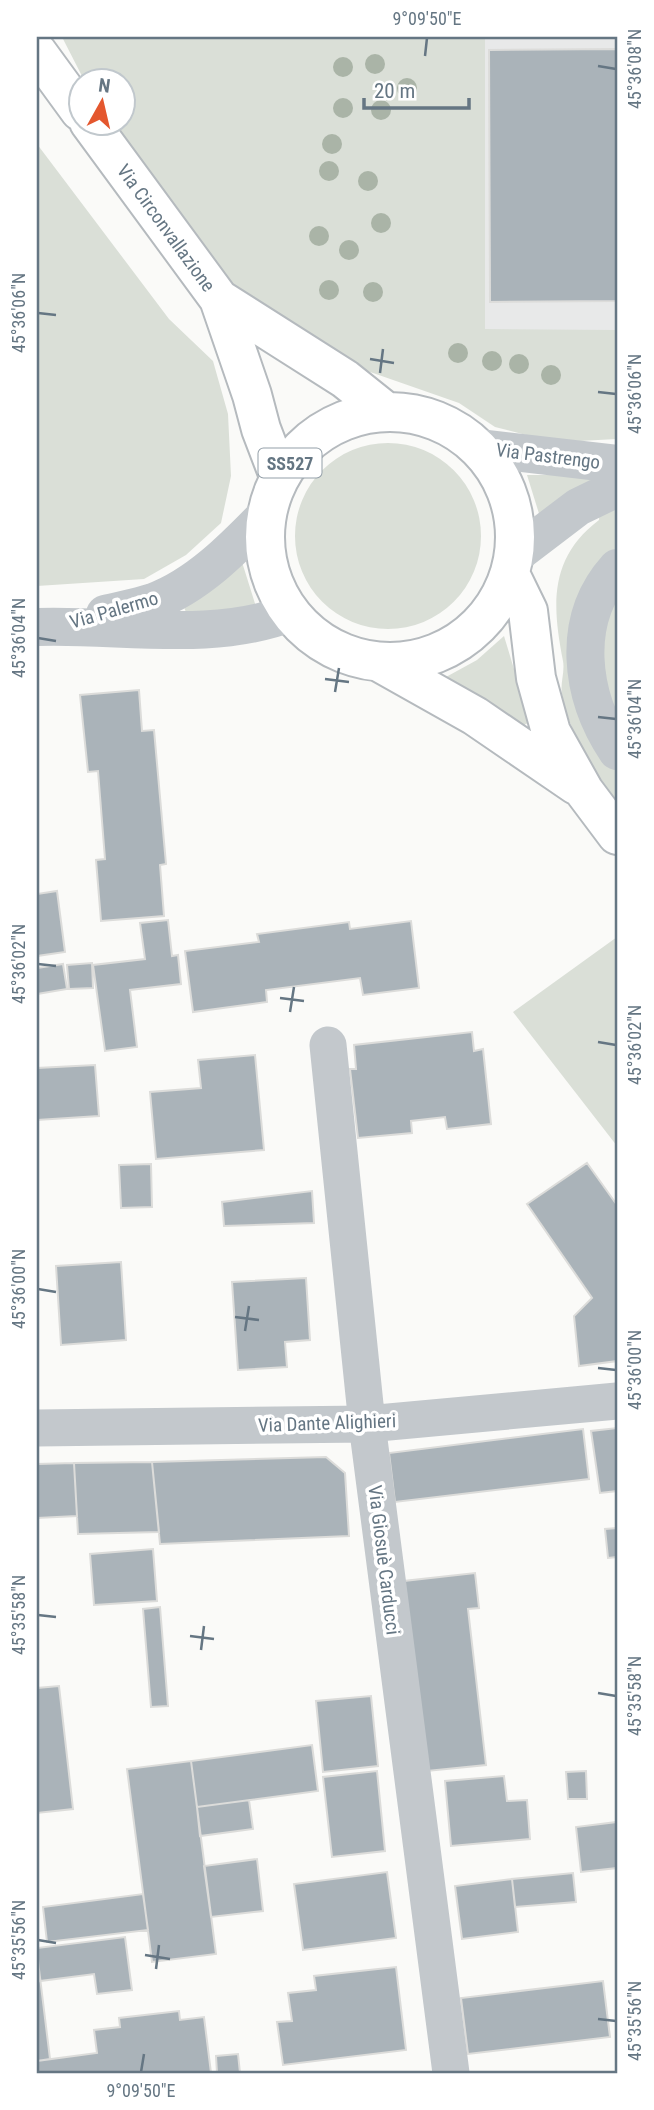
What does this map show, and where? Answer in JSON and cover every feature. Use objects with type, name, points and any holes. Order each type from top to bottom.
[{"type":"main road","points":[[37,52],[66,92]]},
{"type":"main road","name":"Via Circonvallazione","points":[[99,136],[219,299],[279,476]]},
{"type":"main road","name":"Via Circonvallazione","points":[[219,299],[345,379],[385,411]]},
{"type":"main road","name":"SS527","points":[[379,662],[422,659],[460,641],[491,612],[512,564],[515,526],[509,497],[496,470],[478,448],[451,427],[419,415],[385,411],[343,421],[306,442],[279,476],[265,515],[264,550],[272,583],[290,613],[314,638],[345,654],[379,662],[475,716],[584,791]]},
{"type":"main road","name":"SS527","points":[[512,564],[528,611],[536,678],[551,732],[584,791],[617,835]]},
{"type":"street","name":"Via Pastrengo","points":[[478,448],[617,464]]},
{"type":"street","name":"Via Pastrengo","points":[[512,564],[578,507],[617,488]]},
{"type":"street","name":"Via Palermo","points":[[48,627],[155,601],[200,575],[236,546],[265,515]]},
{"type":"street","points":[[617,568],[604,583],[584,633],[586,680],[609,740],[617,751]]},
{"type":"street","name":"Via Palermo","points":[[48,627],[218,629],[265,623],[290,613]]},
{"type":"street","name":"Via Giosuè Carducci","points":[[328,1045],[367,1424],[451,2073]]},
{"type":"street","name":"Via Dante Alighieri","points":[[37,1428],[367,1424],[617,1401]]},
{"type":"shaded area","points":[[62,37],[485,37],[485,329],[617,330],[617,439],[579,441],[530,436],[495,427],[459,403],[353,366],[236,288],[189,235],[118,136],[136,136],[136,66],[77,66]]},
{"type":"shaded area","points":[[485,37],[617,37],[617,330],[485,330]]},
{"type":"shaded area","points":[[37,144],[169,319],[213,361],[228,414],[231,476],[221,523],[186,555],[144,579],[37,586]]},
{"type":"shaded area","points":[[388,443],[423,451],[439,459],[453,471],[465,485],[473,501],[481,536],[473,571],[465,587],[453,601],[439,613],[423,621],[388,629],[353,621],[337,613],[323,601],[311,587],[303,571],[295,536],[303,501],[311,485],[323,471],[337,459],[353,451]]},
{"type":"shaded area","points":[[527,475],[592,475],[593,484],[541,520]]},
{"type":"shaded area","points":[[617,496],[617,547],[604,561],[583,597],[617,769],[617,805],[584,752],[565,709],[556,602],[558,584],[571,550],[599,520],[600,503]]},
{"type":"shaded area","points":[[242,562],[258,613],[187,615],[184,607]]},
{"type":"shaded area","points":[[617,592],[617,719],[606,684],[602,656],[605,627]]},
{"type":"shaded area","points":[[504,636],[530,722],[522,726],[446,677],[477,660]]},
{"type":"shaded area","points":[[617,937],[617,1146],[513,1012]]},
{"type":"building","points":[[617,49],[617,301],[490,302],[489,50]]},
{"type":"building","points":[[139,690],[142,731],[154,730],[166,864],[160,865],[164,916],[101,921],[96,860],[105,859],[98,771],[88,772],[80,695]]},
{"type":"building","points":[[57,891],[65,952],[37,956],[37,894]]},
{"type":"building","points":[[168,920],[172,956],[178,955],[181,984],[130,990],[137,1047],[105,1051],[93,965],[145,959],[140,923]]},
{"type":"building","points":[[411,921],[419,988],[363,995],[360,978],[266,990],[267,1002],[193,1012],[185,951],[259,942],[257,934],[349,922],[350,929]]},
{"type":"building","points":[[92,963],[93,988],[69,989],[67,965]]},
{"type":"building","points":[[63,964],[67,989],[37,994],[37,968]]},
{"type":"building","points":[[472,1032],[474,1051],[483,1049],[491,1124],[447,1129],[445,1117],[411,1121],[412,1133],[358,1138],[350,1069],[356,1069],[354,1045]]},
{"type":"building","points":[[255,1055],[264,1150],[156,1159],[150,1092],[201,1088],[198,1060]]},
{"type":"building","points":[[95,1065],[99,1116],[37,1120],[37,1068]]},
{"type":"building","points":[[587,1163],[617,1205],[617,1361],[579,1366],[574,1316],[592,1298],[527,1204]]},
{"type":"building","points":[[151,1164],[152,1207],[121,1208],[119,1165]]},
{"type":"building","points":[[312,1191],[314,1223],[224,1226],[222,1202]]},
{"type":"building","points":[[121,1262],[126,1340],[61,1345],[56,1266]]},
{"type":"building","points":[[306,1278],[310,1340],[285,1342],[287,1367],[238,1370],[232,1282]]},
{"type":"building","points":[[617,1428],[617,1491],[600,1493],[591,1431]]},
{"type":"building","points":[[583,1429],[589,1479],[395,1502],[389,1453]]},
{"type":"building","points":[[326,1457],[345,1473],[349,1536],[160,1544],[152,1462]]},
{"type":"building","points":[[152,1462],[159,1532],[78,1534],[74,1463]]},
{"type":"building","points":[[74,1463],[77,1516],[37,1518],[37,1464]]},
{"type":"building","points":[[617,1528],[617,1557],[608,1558],[605,1529]]},
{"type":"building","points":[[153,1549],[157,1601],[94,1605],[90,1554]]},
{"type":"building","points":[[475,1573],[479,1608],[468,1609],[486,1765],[427,1771],[404,1581]]},
{"type":"building","points":[[160,1607],[168,1706],[151,1707],[143,1609]]},
{"type":"building","points":[[59,1686],[73,1809],[37,1813],[37,1688]]},
{"type":"building","points":[[371,1696],[378,1766],[323,1772],[316,1701]]},
{"type":"building","points":[[312,1745],[318,1791],[197,1807],[191,1761]]},
{"type":"building","points":[[191,1761],[216,1954],[152,1962],[127,1769]]},
{"type":"building","points":[[377,1771],[385,1851],[332,1857],[323,1777]]},
{"type":"building","points":[[586,1771],[587,1799],[568,1799],[566,1772]]},
{"type":"building","points":[[504,1776],[507,1801],[527,1800],[530,1839],[451,1846],[445,1781]]},
{"type":"building","points":[[249,1800],[253,1829],[200,1836],[197,1807]]},
{"type":"building","points":[[617,1822],[617,1868],[581,1872],[576,1827]]},
{"type":"building","points":[[257,1859],[263,1911],[211,1917],[204,1866]]},
{"type":"building","points":[[387,1872],[396,1938],[303,1950],[294,1884]]},
{"type":"building","points":[[573,1873],[576,1902],[515,1907],[512,1879]]},
{"type":"building","points":[[512,1879],[518,1932],[462,1939],[455,1886]]},
{"type":"building","points":[[143,1894],[148,1930],[47,1942],[43,1907]]},
{"type":"building","points":[[125,1937],[132,1990],[97,1994],[94,1974],[40,1981],[37,1948]]},
{"type":"building","points":[[37,1953],[50,2059],[37,2061]]},
{"type":"building","points":[[396,1967],[406,2050],[283,2065],[277,2022],[292,2021],[288,1993],[316,1990],[314,1976]]},
{"type":"building","points":[[603,1981],[610,2037],[468,2054],[461,1998]]},
{"type":"building","points":[[179,2011],[180,2020],[204,2017],[211,2073],[37,2073],[37,2061],[97,2053],[94,2030],[120,2027],[119,2018]]},
{"type":"building","points":[[238,2054],[240,2073],[217,2073],[216,2056]]}]
